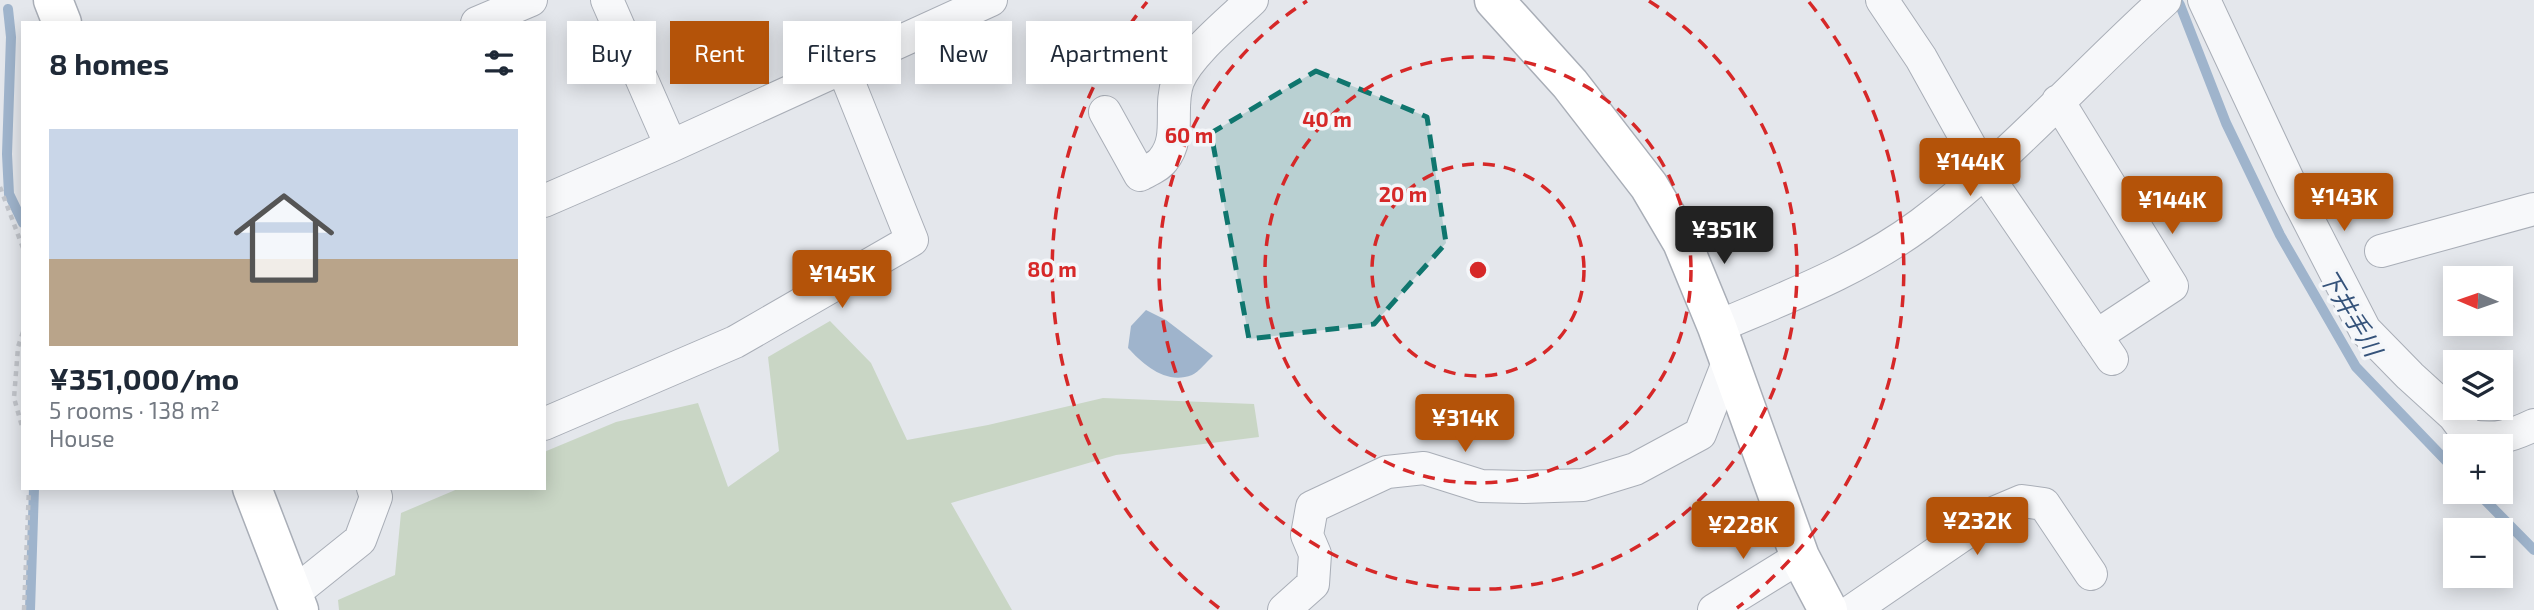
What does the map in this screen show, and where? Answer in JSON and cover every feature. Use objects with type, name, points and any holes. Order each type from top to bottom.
[{"type":"street","points":[[53,0],[61,21]]},
{"type":"street","points":[[482,21],[531,0]]},
{"type":"street","points":[[607,0],[671,146]]},
{"type":"street","points":[[901,41],[990,0]]},
{"type":"street","points":[[1105,112],[1140,175],[1162,162],[1174,139],[1173,111],[1178,81],[1198,53],[1252,0]]},
{"type":"street","points":[[1494,0],[1570,84],[1649,186],[1682,242],[1723,344],[1800,557],[1828,610]]},
{"type":"street","points":[[1882,0],[1921,58],[1984,173],[2104,347],[2172,286],[2058,101]]},
{"type":"street","points":[[2204,0],[2292,188],[2365,330],[2454,416],[2469,436],[2491,439],[2512,435],[2534,425]]},
{"type":"street","points":[[1284,610],[1313,584],[1315,554],[1307,535],[1312,507],[1387,472],[1424,468],[1480,486],[1583,485],[1635,470],[1700,433],[1723,344],[1920,225],[1984,173],[2154,9]]},
{"type":"street","points":[[546,200],[808,84]]},
{"type":"street","points":[[546,423],[735,342],[912,240],[849,84]]},
{"type":"street","points":[[2381,251],[2534,209]]},
{"type":"street","points":[[253,490],[297,602],[360,540],[381,491]]},
{"type":"street","points":[[1853,610],[1996,512],[2022,501],[2044,504],[2091,573]]},
{"type":"street","points":[[1714,610],[1800,557]]},
{"type":"path","points":[[0,187],[21,243]]},
{"type":"path","points":[[21,338],[14,398],[21,423]]},
{"type":"path","points":[[24,610],[29,490]]},
{"type":"highlighted area","points":[[1316,71],[1427,117],[1446,243],[1374,324],[1249,339],[1211,133]]},
{"type":"green space","points":[[830,321],[871,363],[907,440],[988,425],[1103,398],[1254,404],[1259,437],[1116,455],[951,503],[1012,610],[339,610],[338,600],[395,575],[401,513],[455,490],[546,490],[546,451],[616,422],[698,403],[728,487],[779,451],[768,357]]},
{"type":"water","points":[[1146,310],[1166,320],[1213,356],[1195,374],[1182,377],[1165,375],[1148,367],[1128,348],[1131,326]]},
{"type":"waterway","name":"下井手川","points":[[2177,0],[2226,123],[2280,235],[2356,367],[2443,458]]},
{"type":"waterway","points":[[8,9],[11,37],[7,154],[9,194],[21,219]]},
{"type":"waterway","points":[[30,610],[34,490]]},
{"type":"waterway","name":"下井手川","points":[[2489,504],[2534,550]]}]
